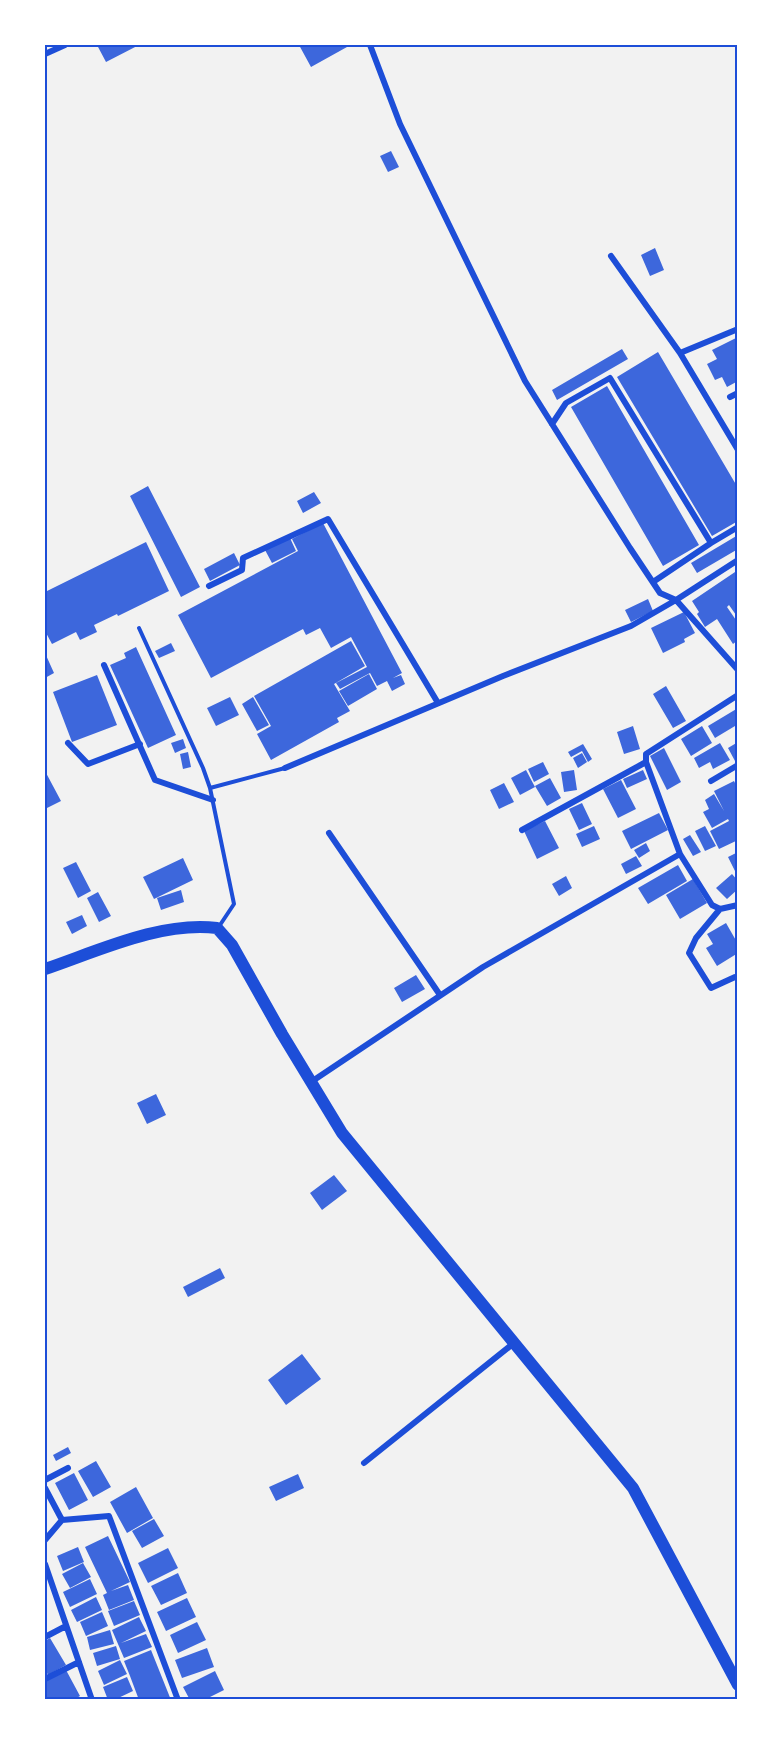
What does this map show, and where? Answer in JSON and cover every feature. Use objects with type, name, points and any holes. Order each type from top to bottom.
[{"type":"main road","points":[[45,969],[142,936],[177,928],[197,926],[217,928],[232,945],[342,1133],[633,1488],[738,1685]]},
{"type":"street","points":[[45,54],[65,45]]},
{"type":"street","points":[[370,45],[400,124],[525,381],[660,593],[676,600],[738,670]]},
{"type":"street","points":[[611,256],[680,353],[738,450]]},
{"type":"street","points":[[680,353],[738,328]]},
{"type":"street","points":[[552,424],[566,403],[609,378],[711,543]]},
{"type":"street","points":[[730,397],[738,393]]},
{"type":"street","points":[[209,586],[242,570],[243,558],[328,519],[438,703]]},
{"type":"street","points":[[653,582],[711,543],[738,528]]},
{"type":"street","points":[[285,768],[438,703],[631,626],[738,560]]},
{"type":"street","points":[[104,665],[155,780],[213,800]]},
{"type":"street","points":[[720,909],[712,904],[680,854],[646,762],[646,754],[738,695]]},
{"type":"street","points":[[68,743],[88,764],[140,744]]},
{"type":"street","points":[[522,830],[646,762]]},
{"type":"street","points":[[711,782],[738,765]]},
{"type":"street","points":[[329,832],[440,995]]},
{"type":"street","points":[[311,1082],[483,967],[680,854]]},
{"type":"street","points":[[738,905],[720,909],[696,938],[689,953],[711,988],[735,977],[738,979]]},
{"type":"street","points":[[364,1463],[514,1343]]},
{"type":"street","points":[[45,1480],[68,1468]]},
{"type":"street","points":[[45,1488],[62,1520]]},
{"type":"street","points":[[45,1540],[62,1520],[109,1516],[178,1700]]},
{"type":"street","points":[[45,1564],[48,1584],[66,1626],[92,1700]]},
{"type":"street","points":[[45,1637],[66,1626]]},
{"type":"street","points":[[45,1679],[79,1662]]},
{"type":"lane","points":[[139,628],[204,768],[210,788],[234,904],[217,928]]},
{"type":"lane","points":[[210,788],[285,768]]},
{"type":"building","points":[[97,45],[139,45],[106,62]]},
{"type":"building","points":[[299,45],[346,45],[347,47],[311,67]]},
{"type":"building","points":[[391,151],[399,167],[388,172],[380,156]]},
{"type":"building","points":[[655,248],[664,270],[650,276],[641,255]]},
{"type":"building","points":[[738,337],[738,381],[727,387],[722,377],[715,380],[707,364],[717,359],[712,350]]},
{"type":"building","points":[[622,349],[628,359],[557,400],[552,390]]},
{"type":"building","points":[[658,352],[738,488],[738,521],[712,536],[617,377]]},
{"type":"building","points":[[607,386],[699,545],[663,566],[571,407]]},
{"type":"building","points":[[148,486],[200,587],[181,597],[130,496]]},
{"type":"building","points":[[314,492],[321,503],[303,513],[297,501]]},
{"type":"building","points":[[323,523],[402,673],[393,678],[401,675],[405,684],[392,691],[387,681],[377,686],[370,673],[340,689],[336,683],[367,667],[351,637],[331,648],[320,628],[306,635],[303,629],[211,678],[178,615],[298,551],[292,539]]},
{"type":"building","points":[[738,535],[738,549],[697,573],[691,563]]},
{"type":"building","points":[[290,538],[296,551],[272,563],[265,550]]},
{"type":"building","points":[[146,542],[169,591],[94,625],[97,632],[80,640],[76,632],[52,644],[45,631],[45,592]]},
{"type":"building","points":[[234,553],[240,565],[210,581],[204,569]]},
{"type":"building","points":[[738,570],[738,613],[736,615],[729,605],[727,607],[738,623],[738,640],[733,644],[717,619],[705,627],[692,601]]},
{"type":"building","points":[[648,599],[653,611],[631,622],[625,610]]},
{"type":"building","points":[[684,612],[695,633],[684,639],[685,642],[663,653],[651,628]]},
{"type":"building","points":[[351,641],[365,666],[334,684],[350,711],[337,718],[339,722],[271,760],[257,734],[271,726],[254,696]]},
{"type":"building","points":[[171,643],[175,651],[159,658],[155,651]]},
{"type":"building","points":[[136,647],[176,735],[148,748],[110,665],[126,658],[124,653]]},
{"type":"building","points":[[45,653],[54,673],[45,678]]},
{"type":"building","points":[[369,674],[377,689],[348,706],[339,691]]},
{"type":"building","points":[[97,675],[117,725],[72,742],[53,692]]},
{"type":"building","points":[[666,686],[686,721],[673,728],[653,694]]},
{"type":"building","points":[[230,697],[239,715],[216,726],[207,708]]},
{"type":"building","points":[[253,697],[269,725],[257,731],[242,704]]},
{"type":"building","points":[[738,708],[738,732],[735,726],[715,738],[708,726]]},
{"type":"building","points":[[633,726],[640,749],[624,754],[617,732]]},
{"type":"building","points":[[702,726],[712,743],[691,756],[681,739]]},
{"type":"building","points":[[183,739],[186,748],[175,753],[171,743]]},
{"type":"building","points":[[738,742],[738,759],[735,761],[728,748]]},
{"type":"building","points":[[720,743],[730,760],[713,769],[710,762],[699,768],[694,758]]},
{"type":"building","points":[[583,744],[592,759],[588,762],[582,751],[571,757],[568,752]]},
{"type":"building","points":[[664,748],[681,782],[667,790],[650,756]]},
{"type":"building","points":[[188,752],[191,767],[183,769],[180,754]]},
{"type":"building","points":[[582,753],[587,762],[578,768],[573,758]]},
{"type":"building","points":[[543,762],[549,774],[534,782],[528,769]]},
{"type":"building","points":[[526,770],[535,787],[520,795],[511,778]]},
{"type":"building","points":[[574,770],[577,790],[564,792],[561,772]]},
{"type":"building","points":[[643,770],[647,779],[627,788],[623,779]]},
{"type":"building","points":[[45,771],[61,801],[45,809]]},
{"type":"building","points":[[550,778],[561,798],[547,806],[535,786]]},
{"type":"building","points":[[621,780],[636,809],[618,818],[603,789]]},
{"type":"building","points":[[734,781],[738,789],[738,840],[719,849],[710,831],[729,821],[728,819],[712,828],[703,812],[709,809],[705,800],[714,794],[724,811],[714,791]]},
{"type":"building","points":[[504,783],[514,802],[499,809],[490,790]]},
{"type":"building","points":[[582,803],[592,824],[579,830],[569,809]]},
{"type":"building","points":[[659,813],[668,830],[631,849],[622,831]]},
{"type":"building","points":[[545,821],[559,848],[537,859],[524,831]]},
{"type":"building","points":[[594,826],[600,839],[582,847],[576,834]]},
{"type":"building","points":[[705,826],[716,846],[705,851],[695,831]]},
{"type":"building","points":[[690,835],[701,852],[693,856],[683,839]]},
{"type":"building","points":[[646,843],[650,851],[639,858],[634,850]]},
{"type":"building","points":[[738,852],[738,869],[735,871],[728,857]]},
{"type":"building","points":[[636,856],[642,866],[626,874],[621,864]]},
{"type":"building","points":[[183,858],[193,880],[154,899],[143,877]]},
{"type":"building","points":[[76,862],[91,891],[78,898],[63,868]]},
{"type":"building","points":[[678,865],[687,881],[648,904],[638,888]]},
{"type":"building","points":[[732,874],[738,881],[738,889],[727,899],[716,888]]},
{"type":"building","points":[[566,876],[572,888],[559,896],[552,884]]},
{"type":"building","points":[[693,879],[707,903],[680,919],[666,895]]},
{"type":"building","points":[[181,890],[184,902],[161,910],[157,898]]},
{"type":"building","points":[[98,892],[111,916],[99,922],[87,898]]},
{"type":"building","points":[[82,915],[87,926],[72,934],[66,922]]},
{"type":"building","points":[[726,923],[738,944],[738,953],[717,966],[706,948],[713,944],[707,934]]},
{"type":"building","points":[[416,975],[425,989],[402,1002],[394,988]]},
{"type":"building","points":[[156,1094],[166,1115],[147,1124],[137,1103]]},
{"type":"building","points":[[334,1175],[347,1191],[322,1210],[310,1193]]},
{"type":"building","points":[[220,1268],[225,1278],[188,1297],[183,1287]]},
{"type":"building","points":[[302,1354],[321,1379],[286,1405],[268,1380]]},
{"type":"building","points":[[68,1447],[71,1453],[56,1461],[53,1455]]},
{"type":"building","points":[[96,1461],[111,1487],[93,1497],[78,1471]]},
{"type":"building","points":[[74,1473],[88,1500],[69,1510],[55,1483]]},
{"type":"building","points":[[298,1474],[304,1488],[276,1501],[269,1487]]},
{"type":"building","points":[[136,1487],[153,1518],[127,1533],[110,1502]]},
{"type":"building","points":[[154,1519],[164,1536],[142,1548],[132,1531]]},
{"type":"building","points":[[108,1536],[130,1582],[111,1591],[128,1585],[134,1600],[109,1610],[103,1595],[107,1593],[85,1547]]},
{"type":"building","points":[[78,1547],[84,1562],[63,1571],[57,1556]]},
{"type":"building","points":[[168,1548],[178,1568],[148,1583],[138,1563]]},
{"type":"building","points":[[83,1563],[91,1577],[70,1588],[62,1574]]},
{"type":"building","points":[[178,1573],[187,1593],[161,1605],[151,1586]]},
{"type":"building","points":[[90,1579],[97,1594],[70,1607],[63,1592]]},
{"type":"building","points":[[96,1597],[102,1610],[77,1622],[71,1610]]},
{"type":"building","points":[[187,1598],[196,1617],[166,1631],[157,1612]]},
{"type":"building","points":[[134,1601],[140,1615],[114,1626],[108,1611]]},
{"type":"building","points":[[102,1612],[108,1626],[86,1636],[80,1622]]},
{"type":"building","points":[[139,1617],[146,1631],[121,1643],[146,1634],[152,1647],[124,1658],[112,1630]]},
{"type":"building","points":[[197,1622],[206,1640],[178,1653],[170,1635]]},
{"type":"building","points":[[110,1630],[114,1644],[90,1650],[87,1637]]},
{"type":"building","points":[[50,1638],[66,1665],[48,1675],[45,1669],[45,1641]]},
{"type":"building","points":[[116,1646],[120,1659],[97,1666],[93,1653]]},
{"type":"building","points":[[207,1648],[214,1667],[182,1678],[175,1660]]},
{"type":"building","points":[[151,1650],[171,1700],[139,1700],[124,1661]]},
{"type":"building","points":[[120,1660],[127,1674],[104,1685],[98,1671]]},
{"type":"building","points":[[66,1670],[80,1696],[73,1700],[45,1700],[45,1681]]},
{"type":"building","points":[[215,1671],[224,1690],[204,1700],[190,1700],[183,1687]]},
{"type":"building","points":[[127,1677],[133,1691],[114,1700],[108,1700],[103,1687]]}]
